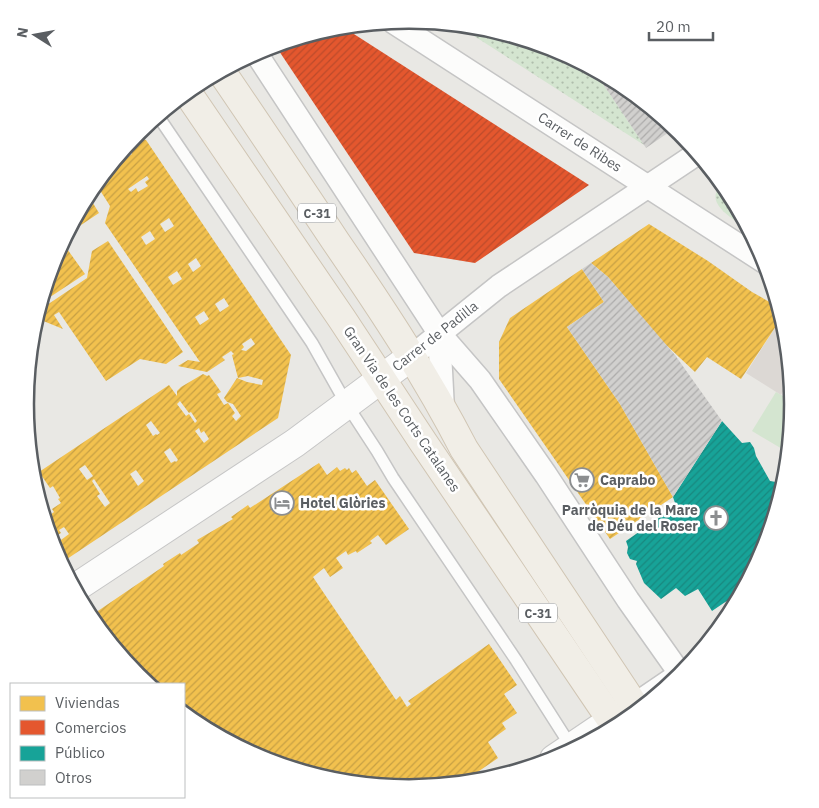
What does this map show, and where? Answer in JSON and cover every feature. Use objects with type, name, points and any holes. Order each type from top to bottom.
[{"type":"main road","name":"Gran Via de les Corts Catalanes","points":[[226,77],[412,356],[464,449],[634,705]]},
{"type":"main road","name":"Gran Via de les Corts Catalanes","points":[[192,99],[611,720]]},
{"type":"main road","name":"Carrer de Padilla","points":[[81,584],[295,443],[412,356]]},
{"type":"street","name":"Carrer de Ribes","points":[[404,29],[754,255]]},
{"type":"street","points":[[260,60],[439,333],[480,380],[546,475],[628,600],[678,666]]},
{"type":"street","name":"Carrer de Padilla","points":[[412,356],[499,286],[692,157]]},
{"type":"street","name":"Gran Via de les Corts Catalanes","points":[[439,333],[443,409]]},
{"type":"lane","points":[[162,122],[312,343],[347,405],[378,451],[393,478],[516,660],[563,746]]},
{"type":"shaded area","points":[[777,325],[784,379],[784,389],[781,395],[746,373]]},
{"type":"green space","points":[[471,34],[507,42],[553,57],[602,82],[644,145]]},
{"type":"green space","points":[[717,191],[737,221],[718,204],[716,198]]},
{"type":"green space","points":[[776,392],[785,397],[782,449],[752,431]]},
{"type":"building: Viviendas","points":[[144,139],[146,140],[291,355],[278,418],[68,558],[63,548],[54,525],[51,514],[54,512],[52,509],[61,503],[53,486],[50,488],[40,471],[169,385],[177,396],[177,391],[181,387],[203,374],[209,375],[221,392],[217,394],[224,405],[228,403],[235,413],[232,416],[236,421],[241,416],[233,404],[227,402],[224,398],[237,378],[262,385],[263,380],[248,376],[238,378],[232,355],[234,354],[231,351],[222,357],[225,360],[207,372],[178,366],[188,360],[200,362],[105,223],[110,206],[101,191],[126,158]],"holes":[[[147,176],[149,179],[145,182],[148,186],[138,192],[136,188],[131,192],[128,189]],[[169,218],[174,226],[165,232],[160,224]],[[150,231],[155,239],[146,245],[141,237]],[[196,258],[201,266],[193,272],[188,264]],[[177,271],[182,279],[173,285],[168,277]],[[224,298],[229,306],[220,312],[215,304]],[[204,311],[209,319],[200,325],[195,317]],[[251,338],[255,344],[246,351],[241,350],[244,347],[242,344]],[[180,401],[197,421],[195,423],[189,414],[186,416],[177,404]],[[151,421],[160,433],[153,436],[146,425]],[[199,428],[201,433],[204,431],[209,439],[204,443],[195,431]],[[170,448],[178,460],[171,463],[164,452]],[[85,465],[93,476],[87,480],[79,469]],[[136,470],[144,481],[138,486],[130,474]],[[94,479],[110,503],[105,507],[97,496],[100,494],[92,481]],[[64,527],[69,534],[61,540],[58,535],[61,533],[59,530]]]},
{"type":"building: Viviendas","points":[[93,203],[99,213],[80,226]]},
{"type":"building: Viviendas","points":[[649,224],[771,303],[777,325],[741,379],[707,357],[695,372],[663,342],[608,277],[591,263]]},
{"type":"building: Viviendas","points":[[108,241],[183,352],[166,364],[140,359],[106,381],[59,312],[54,315],[63,329],[43,321],[48,305],[87,278],[92,251]]},
{"type":"building: Viviendas","points":[[68,250],[85,274],[50,297]]},
{"type":"building: Viviendas","points":[[582,269],[604,302],[567,327],[620,404],[673,497],[610,539],[499,379],[499,342],[510,318]]},
{"type":"building: Viviendas","points":[[319,463],[327,475],[337,467],[340,471],[349,468],[352,473],[356,470],[367,486],[375,480],[409,529],[386,545],[378,535],[370,541],[372,543],[357,553],[356,551],[348,555],[346,551],[336,558],[343,568],[330,577],[324,568],[313,577],[396,700],[400,696],[407,707],[411,704],[408,701],[489,644],[517,685],[504,694],[517,713],[502,723],[506,729],[488,742],[498,758],[476,773],[434,778],[410,779],[361,776],[312,766],[266,751],[222,729],[185,705],[185,683],[159,683],[144,669],[127,651],[97,612],[164,566],[163,564],[199,543],[197,540],[233,519],[231,517],[248,505],[250,508]]},
{"type":"building: Comercios","points":[[353,33],[589,185],[475,263],[414,253],[280,52],[312,42]]},
{"type":"building: Público","name":"Parròquia de la Mare de Déu del Roser","points":[[722,421],[742,443],[750,442],[770,481],[777,482],[765,525],[746,570],[730,599],[712,611],[698,589],[685,596],[676,588],[661,599],[644,583],[636,564],[637,561],[630,559],[627,553],[626,541],[676,506],[673,497]]},
{"type":"building: Otros","points":[[602,82],[638,106],[668,133],[646,148]]},
{"type":"building: Otros","points":[[591,263],[608,277],[675,355],[722,421],[673,497],[620,404],[567,327],[604,302],[582,269]]},
{"type":"place","name":"Caprabo","points":[[582,480]]},
{"type":"place","name":"Hotel Glòries","points":[[282,503]]},
{"type":"place","name":"Parròquia de la Mare de Déu del Roser","points":[[716,518]]}]
